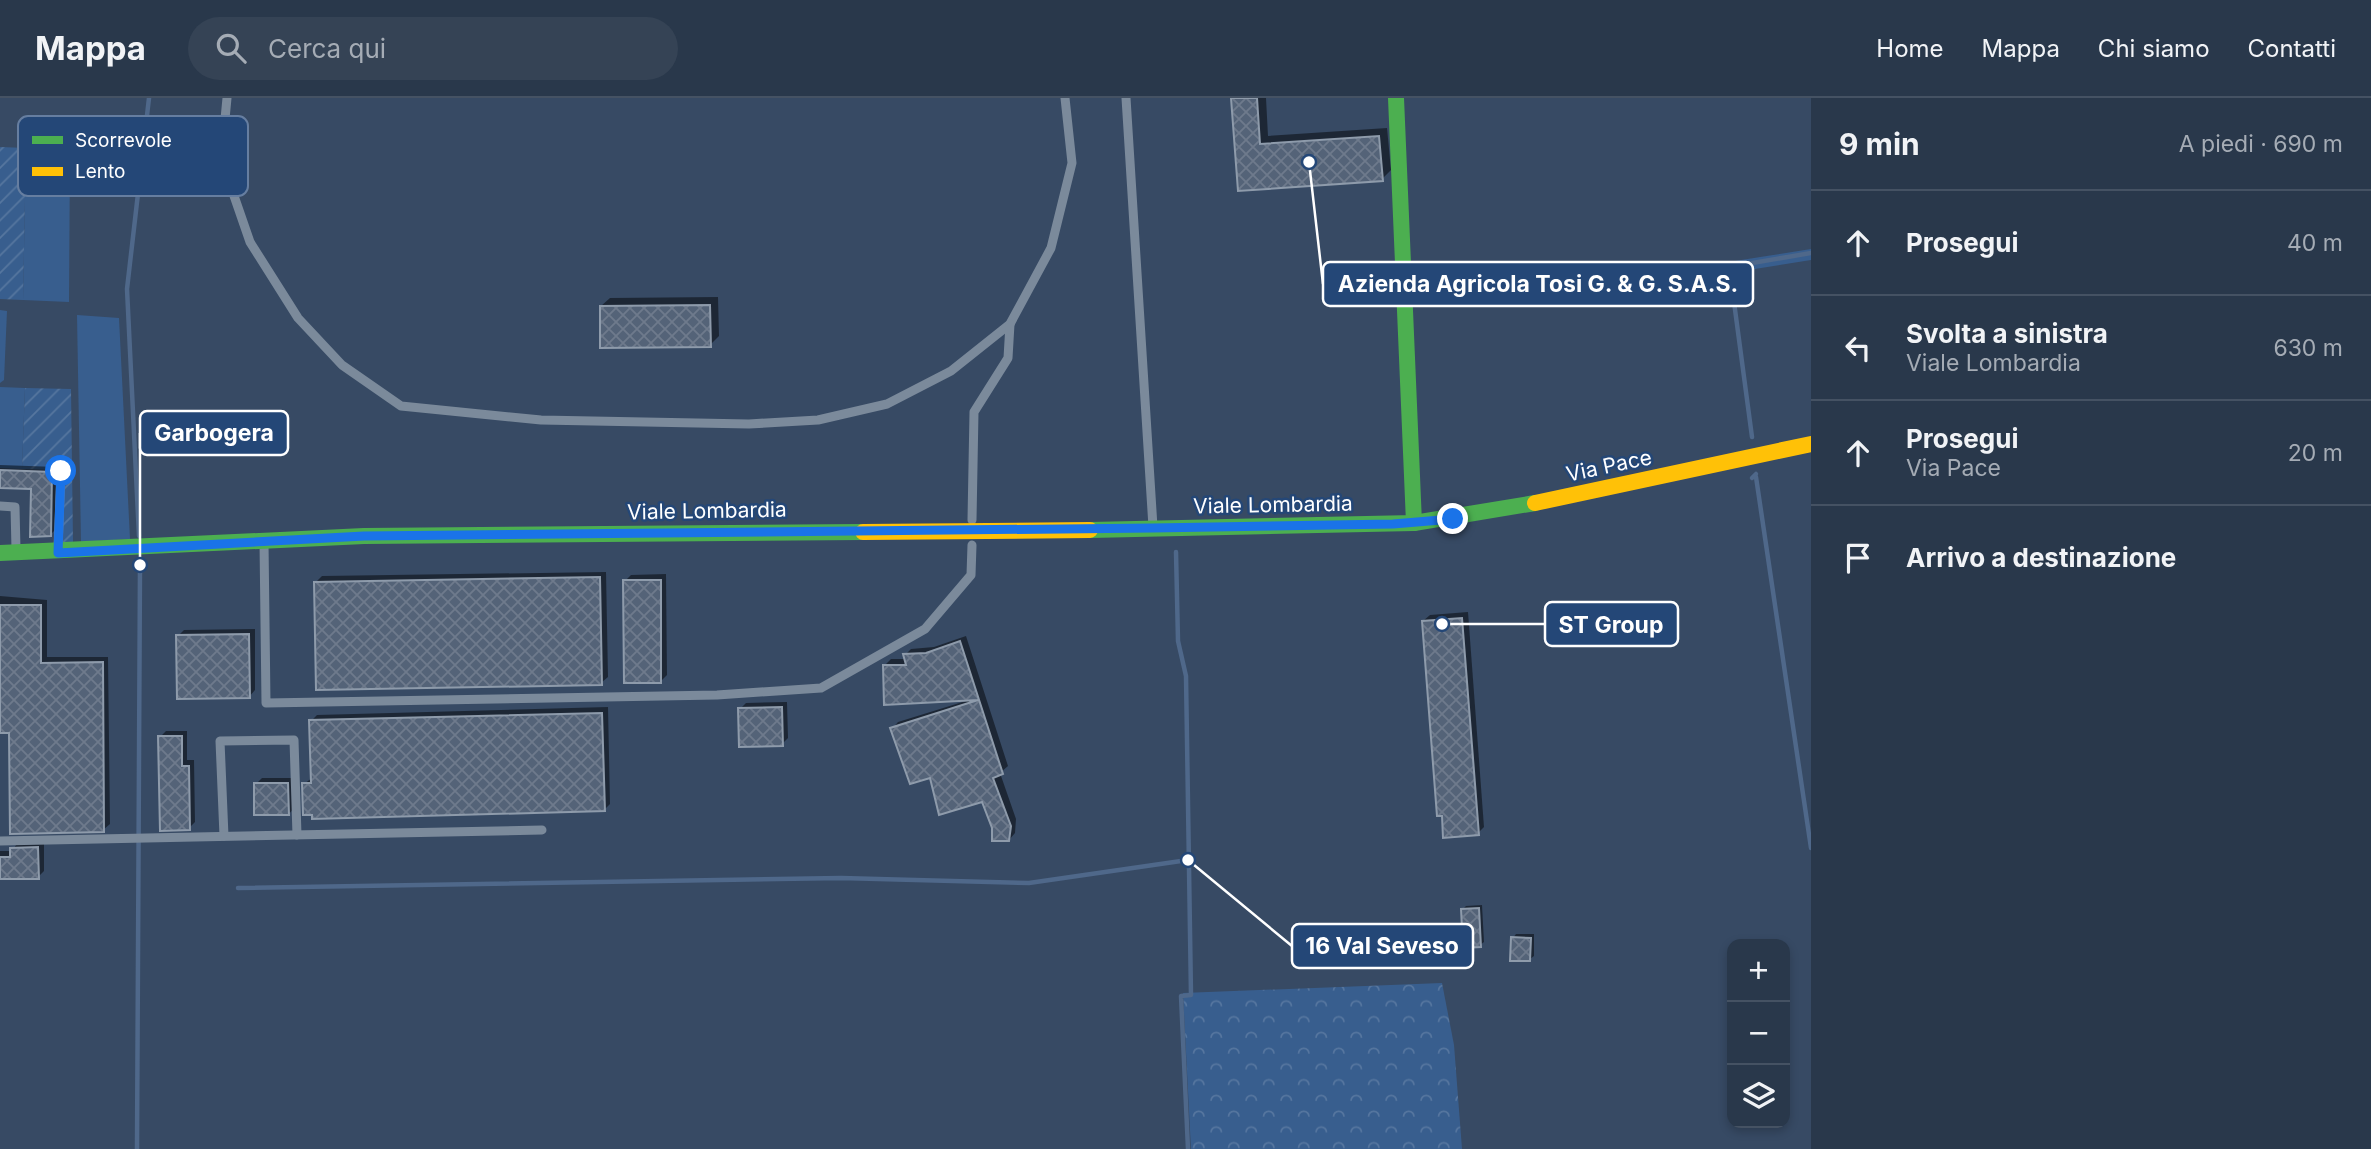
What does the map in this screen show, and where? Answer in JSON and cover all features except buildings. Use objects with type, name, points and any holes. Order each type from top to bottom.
[{"type":"street","points":[[1396,98],[1414,523]]},
{"type":"street","name":"Via Pace","points":[[1414,523],[1491,512],[1811,444]]},
{"type":"street","name":"Viale Lombardia","points":[[8,553],[58,553],[264,540],[467,534],[1414,523]]},
{"type":"lane","points":[[225,116],[227,98]]},
{"type":"lane","points":[[234,196],[250,242],[298,318],[342,365],[401,406],[541,420],[749,424],[818,420],[887,404],[950,371],[1010,324],[1051,248],[1072,163],[1065,98]]},
{"type":"lane","points":[[1126,98],[1153,528]]},
{"type":"lane","points":[[972,520],[974,412],[1008,358],[1010,324]]},
{"type":"lane","points":[[58,553],[61,471]]},
{"type":"lane","points":[[0,506],[15,507],[8,553]]},
{"type":"lane","points":[[264,540],[266,703],[717,695],[821,688],[925,629],[971,575],[972,545]]},
{"type":"lane","points":[[224,836],[220,741],[295,740],[297,835]]},
{"type":"lane","points":[[0,841],[542,830]]},
{"type":"green space","points":[[0,147],[18,148],[18,196],[25,196],[23,300],[0,299]]},
{"type":"green space","points":[[25,196],[70,196],[69,302],[23,300]]},
{"type":"green space","points":[[1811,249],[1811,260],[1717,275],[1716,264]]},
{"type":"green space","points":[[0,310],[7,311],[4,380],[0,383]]},
{"type":"green space","points":[[77,315],[119,318],[130,539],[81,542]]},
{"type":"green space","points":[[0,387],[25,388],[22,469],[0,468]]},
{"type":"green space","points":[[25,388],[71,389],[73,543],[63,545],[63,470],[22,469]]},
{"type":"green space","points":[[1442,983],[1454,1045],[1462,1149],[1191,1149],[1183,993]]},
{"type":"waterway","points":[[147,116],[149,98]]},
{"type":"waterway","points":[[138,196],[127,289],[139,536]]},
{"type":"waterway","points":[[1752,437],[1730,272],[1735,266],[1811,253]]},
{"type":"waterway","points":[[1752,478],[1756,474]]},
{"type":"waterway","points":[[1756,477],[1811,848]]},
{"type":"waterway","points":[[1176,552],[1178,641],[1186,676],[1191,995],[1181,996],[1188,1149]]},
{"type":"waterway","points":[[137,1149],[140,565]]},
{"type":"waterway","points":[[238,888],[841,878],[1029,883],[1188,860]]},
{"type":"traffic: fast","points":[[1396,98],[1414,523]]},
{"type":"traffic: fast","points":[[1090,530],[1414,523],[1535,503]]},
{"type":"traffic: fast","points":[[0,553],[364,536],[863,532]]},
{"type":"traffic: slow","points":[[1535,503],[1811,444]]},
{"type":"traffic: slow","points":[[863,532],[1090,530]]},
{"type":"place","name":"Azienda Agricola Tosi G. & G. S.A.S.","points":[[1309,162]]},
{"type":"place","name":"Garbogera","points":[[140,565]]},
{"type":"place","name":"ST Group","points":[[1442,624]]},
{"type":"place","name":"16 Val Seveso","points":[[1188,860]]},
{"type":"route","points":[[61,471],[58,553],[364,536],[1153,528],[1393,524],[1453,519]]}]
